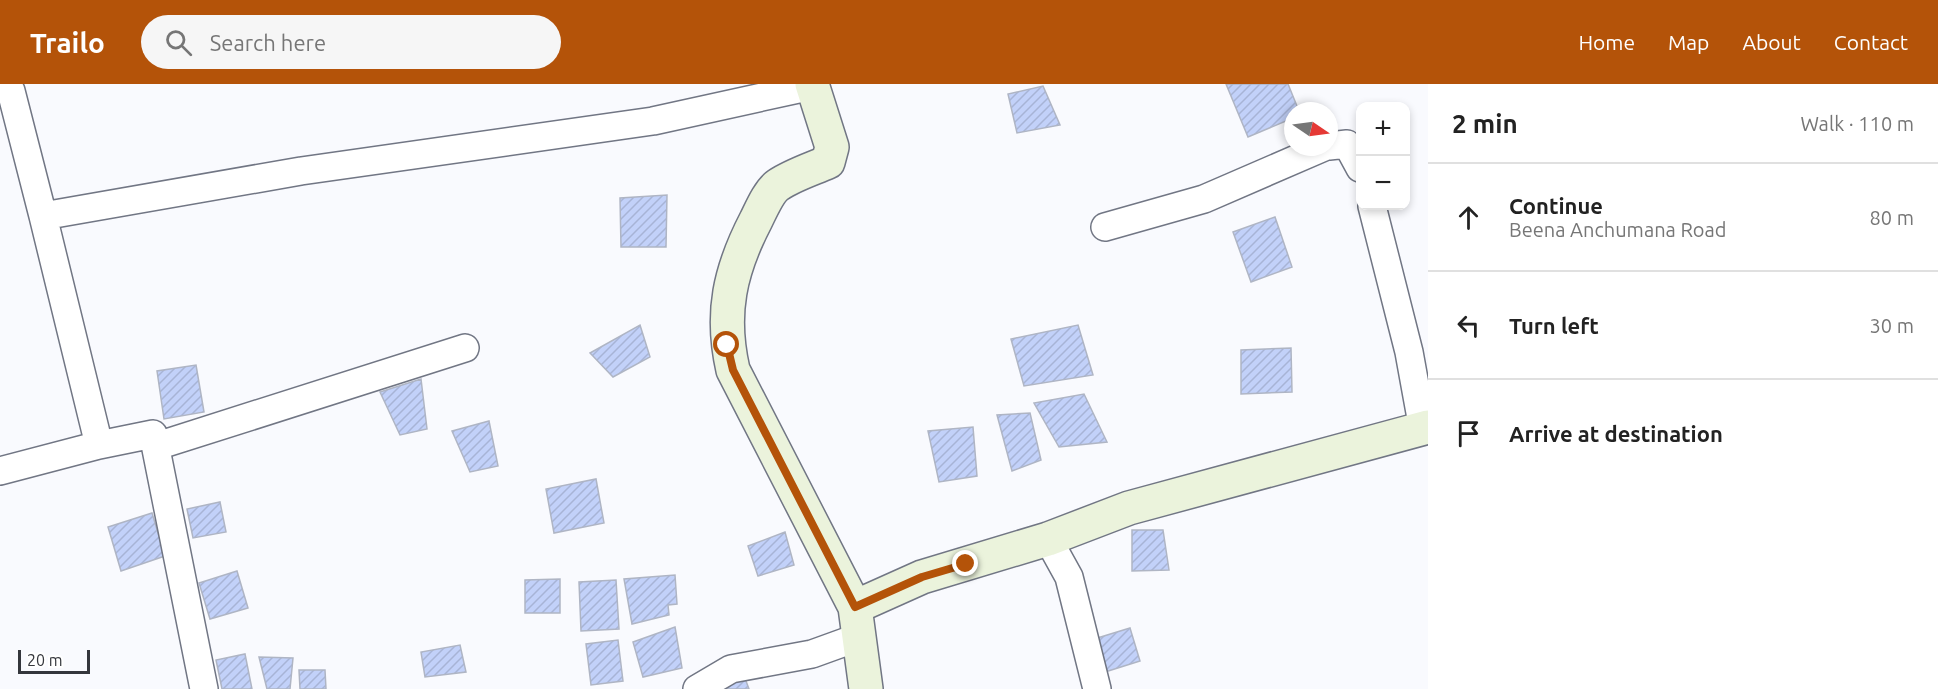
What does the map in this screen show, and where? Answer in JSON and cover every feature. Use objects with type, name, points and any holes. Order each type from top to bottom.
[{"type":"street","points":[[43,216],[301,171],[652,121],[812,85],[832,147],[828,162],[776,186],[759,213],[730,279],[727,345],[733,370],[857,622],[866,689]]},
{"type":"street","points":[[11,92],[99,445]]},
{"type":"street","points":[[1338,145],[1347,144],[1356,161]]},
{"type":"street","points":[[1105,227],[1204,199],[1303,156]]},
{"type":"street","points":[[697,689],[730,669],[812,654],[922,577],[1048,539],[1129,508],[1425,428],[1373,210]]},
{"type":"street","points":[[157,446],[465,348]]},
{"type":"street","points":[[0,471],[99,445],[153,434],[204,689]]},
{"type":"street","points":[[1048,539],[1069,577],[1097,689]]},
{"type":"building","points":[[1226,84],[1288,84],[1295,102],[1284,102],[1284,122],[1248,137]]},
{"type":"building","points":[[1043,86],[1060,125],[1017,133],[1008,94]]},
{"type":"building","points":[[667,195],[666,247],[621,247],[620,198]]},
{"type":"building","points":[[1275,217],[1292,267],[1251,282],[1233,232]]},
{"type":"building","points":[[640,325],[650,357],[613,377],[590,353]]},
{"type":"building","points":[[1078,325],[1093,375],[1024,386],[1011,339]]},
{"type":"building","points":[[1291,348],[1292,392],[1241,394],[1241,350]]},
{"type":"building","points":[[196,365],[204,412],[164,419],[157,371]]},
{"type":"building","points":[[421,379],[427,429],[400,435],[380,392]]},
{"type":"building","points":[[1084,394],[1107,442],[1059,447],[1034,403]]},
{"type":"building","points":[[1030,413],[1041,460],[1012,471],[997,415]]},
{"type":"building","points":[[489,421],[498,466],[470,472],[452,431]]},
{"type":"building","points":[[973,427],[977,476],[939,482],[928,431]]},
{"type":"building","points":[[596,479],[604,523],[554,533],[546,489]]},
{"type":"building","points":[[220,502],[226,532],[193,538],[187,509]]},
{"type":"building","points":[[152,513],[165,556],[121,571],[108,527]]},
{"type":"building","points":[[1132,530],[1163,530],[1169,570],[1132,571]]},
{"type":"building","points":[[785,532],[794,565],[758,576],[748,546]]},
{"type":"building","points":[[237,571],[248,608],[210,619],[199,583]]},
{"type":"building","points":[[675,575],[677,604],[668,605],[669,615],[632,624],[624,579]]},
{"type":"building","points":[[560,579],[560,613],[525,613],[525,580]]},
{"type":"building","points":[[616,580],[619,629],[581,631],[579,582]]},
{"type":"building","points":[[675,627],[682,668],[643,677],[633,642]]},
{"type":"building","points":[[1130,628],[1140,661],[1105,672],[1094,639]]},
{"type":"building","points":[[618,640],[623,681],[591,685],[586,644]]},
{"type":"building","points":[[460,645],[466,672],[425,677],[421,652]]},
{"type":"building","points":[[245,654],[252,689],[222,689],[216,660]]},
{"type":"building","points":[[259,657],[293,658],[290,689],[267,689]]},
{"type":"building","points":[[299,670],[325,670],[326,689],[300,689]]},
{"type":"building","points":[[743,673],[749,689],[711,689]]},
{"type":"route","points":[[727,345],[733,370],[855,607],[922,577],[966,564]]}]
